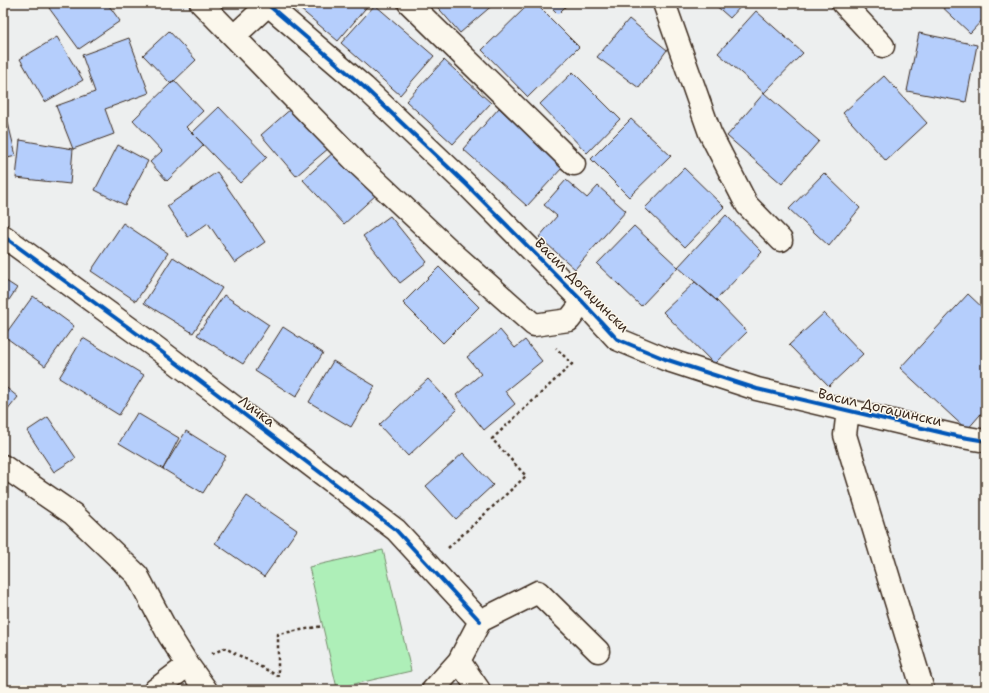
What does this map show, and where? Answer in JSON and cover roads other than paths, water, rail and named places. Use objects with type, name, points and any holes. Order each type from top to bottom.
[{"type":"street","points":[[201,3],[358,164],[454,255],[534,325],[569,320],[583,302]]},
{"type":"street","points":[[409,3],[574,164]]},
{"type":"street","points":[[664,3],[710,133],[747,205],[781,240]]},
{"type":"street","points":[[843,3],[883,46]]},
{"type":"street","points":[[234,36],[268,4]]},
{"type":"street","name":"Васил Догаџински","points":[[268,4],[364,87],[467,185],[583,302],[617,339],[665,359],[757,389],[956,436],[986,441]]},
{"type":"street","name":"Личка","points":[[3,236],[154,346],[396,530],[480,621]]},
{"type":"street","name":"Васил Догаџински","points":[[848,410],[845,435],[922,690]]},
{"type":"street","points":[[3,466],[73,514],[137,575],[169,635],[206,690]]},
{"type":"street","points":[[433,690],[459,661],[480,621],[538,592],[598,651]]},
{"type":"street","points":[[459,661],[479,690]]},
{"type":"street","points":[[155,690],[188,665]]}]
